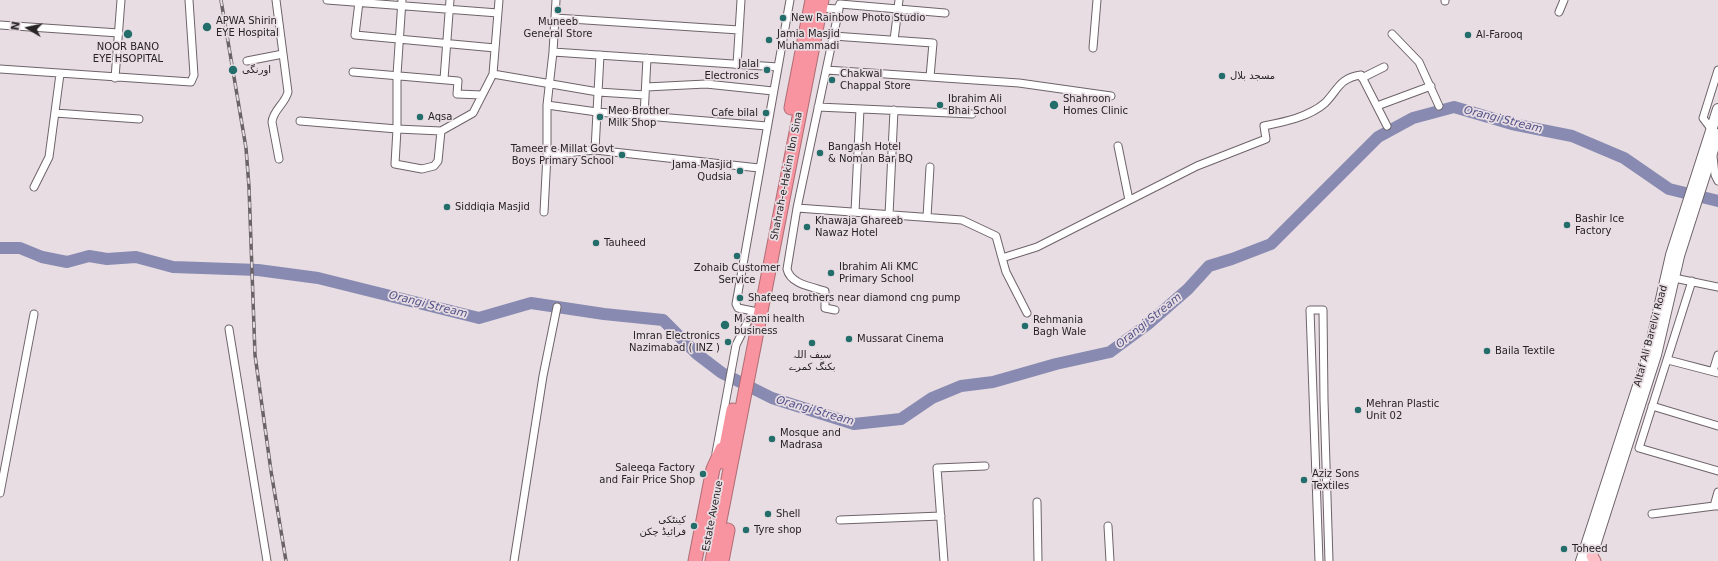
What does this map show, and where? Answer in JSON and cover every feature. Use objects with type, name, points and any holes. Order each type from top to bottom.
[{"type":"highway","name":"Shahrah-e-Hakim Ibn Sina","points":[[749,352],[753,311],[818,3]]},
{"type":"highway","name":"Shahrah-e-Hakim Ibn Sina","points":[[749,352],[818,3]]},
{"type":"highway","points":[[712,561],[749,352]]},
{"type":"highway","points":[[695,561],[717,470],[734,434]]},
{"type":"highway","points":[[722,561],[736,480],[734,434]]},
{"type":"highway","name":"Estate Avenue","points":[[704,561],[717,470]]},
{"type":"main road","name":"Altaf Ali Barelvi Road","points":[[1699,179],[1713,151],[1718,109]]},
{"type":"main road","name":"Altaf Ali Barelvi Road","points":[[1581,561],[1649,352],[1675,255],[1715,132]]},
{"type":"main road","name":"Altaf Ali Barelvi Road","points":[[1592,559],[1656,354],[1674,278],[1675,255]]},
{"type":"street","points":[[115,78],[121,0]]},
{"type":"street","points":[[0,69],[191,82],[194,75],[189,0]]},
{"type":"street","points":[[276,0],[288,92],[286,98],[273,116],[272,122],[279,158]]},
{"type":"street","points":[[327,0],[402,3],[498,13]]},
{"type":"street","points":[[444,79],[450,0]]},
{"type":"street","points":[[300,121],[441,131],[473,113],[493,74],[499,0]]},
{"type":"street","points":[[544,212],[547,155],[546,105],[553,52],[556,0]]},
{"type":"street","points":[[737,64],[741,0]]},
{"type":"street","points":[[717,470],[736,345],[753,311],[738,308],[736,304],[790,0]]},
{"type":"street","points":[[894,40],[899,0]]},
{"type":"street","points":[[1093,48],[1097,0]]},
{"type":"street","points":[[1559,12],[1564,0]]},
{"type":"street","points":[[359,2],[355,35],[495,48]]},
{"type":"street","points":[[402,3],[396,75],[397,129],[395,164],[422,169],[426,169],[436,164],[441,131]]},
{"type":"street","points":[[818,3],[945,13]]},
{"type":"street","points":[[835,310],[825,308],[825,291],[805,286],[792,279],[788,274],[787,269],[797,208],[840,5]]},
{"type":"street","points":[[555,18],[739,30]]},
{"type":"street","points":[[0,25],[118,33]]},
{"type":"street","points":[[1392,34],[1419,62],[1439,106]]},
{"type":"street","points":[[833,36],[933,42],[930,77]]},
{"type":"street","points":[[553,52],[778,67]]},
{"type":"street","points":[[247,61],[283,54]]},
{"type":"street","points":[[595,150],[600,55]]},
{"type":"street","points":[[644,116],[647,58]]},
{"type":"street","points":[[1362,78],[1384,67]]},
{"type":"street","points":[[826,70],[1019,83],[1111,96]]},
{"type":"street","points":[[1715,132],[1703,118],[1718,70]]},
{"type":"street","points":[[353,72],[458,80],[457,94],[482,95]]},
{"type":"street","points":[[34,187],[49,157],[60,74]]},
{"type":"street","points":[[493,74],[598,92],[645,95]]},
{"type":"street","points":[[1002,258],[1037,247],[1197,166],[1266,139],[1264,126],[1289,120],[1314,110],[1325,103],[1343,81],[1360,75],[1387,126]]},
{"type":"street","points":[[646,87],[706,84],[773,91]]},
{"type":"street","points":[[1377,106],[1430,86]]},
{"type":"street","points":[[546,105],[597,112],[767,126]]},
{"type":"street","points":[[818,107],[972,114]]},
{"type":"street","points":[[855,212],[860,109]]},
{"type":"street","points":[[889,215],[894,110]]},
{"type":"street","points":[[55,113],[140,119]]},
{"type":"street","points":[[1118,146],[1129,200]]},
{"type":"street","points":[[547,155],[595,150],[759,168]]},
{"type":"street","points":[[1713,151],[1715,175],[1718,180]]},
{"type":"street","points":[[927,217],[930,167]]},
{"type":"street","points":[[797,208],[962,220],[996,236],[1006,272],[1026,313]]},
{"type":"street","points":[[1674,278],[1718,287]]},
{"type":"street","points":[[1692,281],[1639,448],[1718,471]]},
{"type":"street","points":[[514,561],[543,376],[557,307]]},
{"type":"street","points":[[1319,561],[1310,310],[1323,310],[1329,561]]},
{"type":"street","points":[[0,494],[34,314]]},
{"type":"street","points":[[229,329],[267,561]]},
{"type":"street","points":[[1668,360],[1715,372],[1718,355]]},
{"type":"street","points":[[1313,400],[1324,400]]},
{"type":"street","points":[[1652,406],[1718,426]]},
{"type":"street","points":[[944,561],[937,468],[985,466]]},
{"type":"street","points":[[1652,514],[1716,506],[1718,492]]},
{"type":"street","points":[[1037,502],[1038,561]]},
{"type":"street","points":[[840,520],[941,516]]},
{"type":"street","points":[[1108,526],[1110,561]]},
{"type":"waterway","name":"Orangi Stream","points":[[0,248],[20,248],[42,257],[67,262],[89,256],[107,259],[136,257],[173,267],[258,270],[318,278],[479,318],[531,303],[604,314],[663,320],[697,354],[722,373],[772,398],[854,424],[901,419],[932,398],[961,386],[993,382],[1056,364],[1110,352],[1148,324],[1188,289],[1209,266],[1271,244],[1378,137],[1413,118],[1454,107],[1512,124],[1572,136],[1624,158],[1669,189],[1718,201]]},
{"type":"railway","points":[[221,0],[246,148],[249,187],[255,355],[271,471],[286,561]]},
{"type":"place","name":"Muneeb General Store","points":[[558,10]]},
{"type":"place","name":"New Rainbow Photo Studio","points":[[783,18]]},
{"type":"place","name":"APWA Shirin EYE Hospital","points":[[207,27]]},
{"type":"place","name":"NOOR BANO EYE HSOPITAL","points":[[128,34]]},
{"type":"place","name":"Al-Farooq","points":[[1468,35]]},
{"type":"place","name":"Jamia Masjid Muhammadi","points":[[769,40]]},
{"type":"place","name":"اورنگی","points":[[233,70]]},
{"type":"place","name":"Jalal Electronics","points":[[767,70]]},
{"type":"place","name":"مسجد بلال","points":[[1222,76]]},
{"type":"place","name":"Chakwal Chappal Store","points":[[832,80]]},
{"type":"place","name":"Ibrahim Ali Bhai School","points":[[940,105]]},
{"type":"place","name":"Shahroon Homes Clinic","points":[[1054,105]]},
{"type":"place","name":"Cafe bilal","points":[[766,113]]},
{"type":"place","name":"Aqsa","points":[[420,117]]},
{"type":"place","name":"Meo Brother Milk Shop","points":[[600,117]]},
{"type":"place","name":"Bangash Hotel & Noman Bar BQ","points":[[820,153]]},
{"type":"place","name":"Tameer e Millat Govt Boys Primary School","points":[[622,155]]},
{"type":"place","name":"Jama Masjid Qudsia","points":[[740,171]]},
{"type":"place","name":"Siddiqia Masjid","points":[[447,207]]},
{"type":"place","name":"Bashir Ice Factory","points":[[1567,225]]},
{"type":"place","name":"Khawaja Ghareeb Nawaz Hotel","points":[[807,227]]},
{"type":"place","name":"Tauheed","points":[[596,243]]},
{"type":"place","name":"Zohaib Customer Service","points":[[737,256]]},
{"type":"place","name":"Ibrahim Ali KMC Primary School","points":[[831,273]]},
{"type":"place","name":"Shafeeq brothers near diamond cng pump","points":[[740,298]]},
{"type":"place","name":"M sami health business","points":[[725,325]]},
{"type":"place","name":"Rehmania Bagh Wale","points":[[1025,326]]},
{"type":"place","name":"Mussarat Cinema","points":[[849,339]]},
{"type":"place","name":"Imran Electronics Nazimabad ( INZ )","points":[[728,342]]},
{"type":"place","name":"سیف اللہ بکنگ کمرے","points":[[812,343]]},
{"type":"place","name":"Baila Textile","points":[[1487,351]]},
{"type":"place","name":"Mehran Plastic Unit 02","points":[[1358,410]]},
{"type":"place","name":"Mosque and Madrasa","points":[[772,439]]},
{"type":"place","name":"Saleeqa Factory and Fair Price Shop","points":[[703,474]]},
{"type":"place","name":"Aziz Sons Textiles","points":[[1304,480]]},
{"type":"place","name":"Shell","points":[[768,514]]},
{"type":"place","name":"کینٹکی فرائیڈ چکن","points":[[694,526]]},
{"type":"place","name":"Tyre shop","points":[[746,530]]},
{"type":"place","name":"Toheed","points":[[1564,549]]}]
